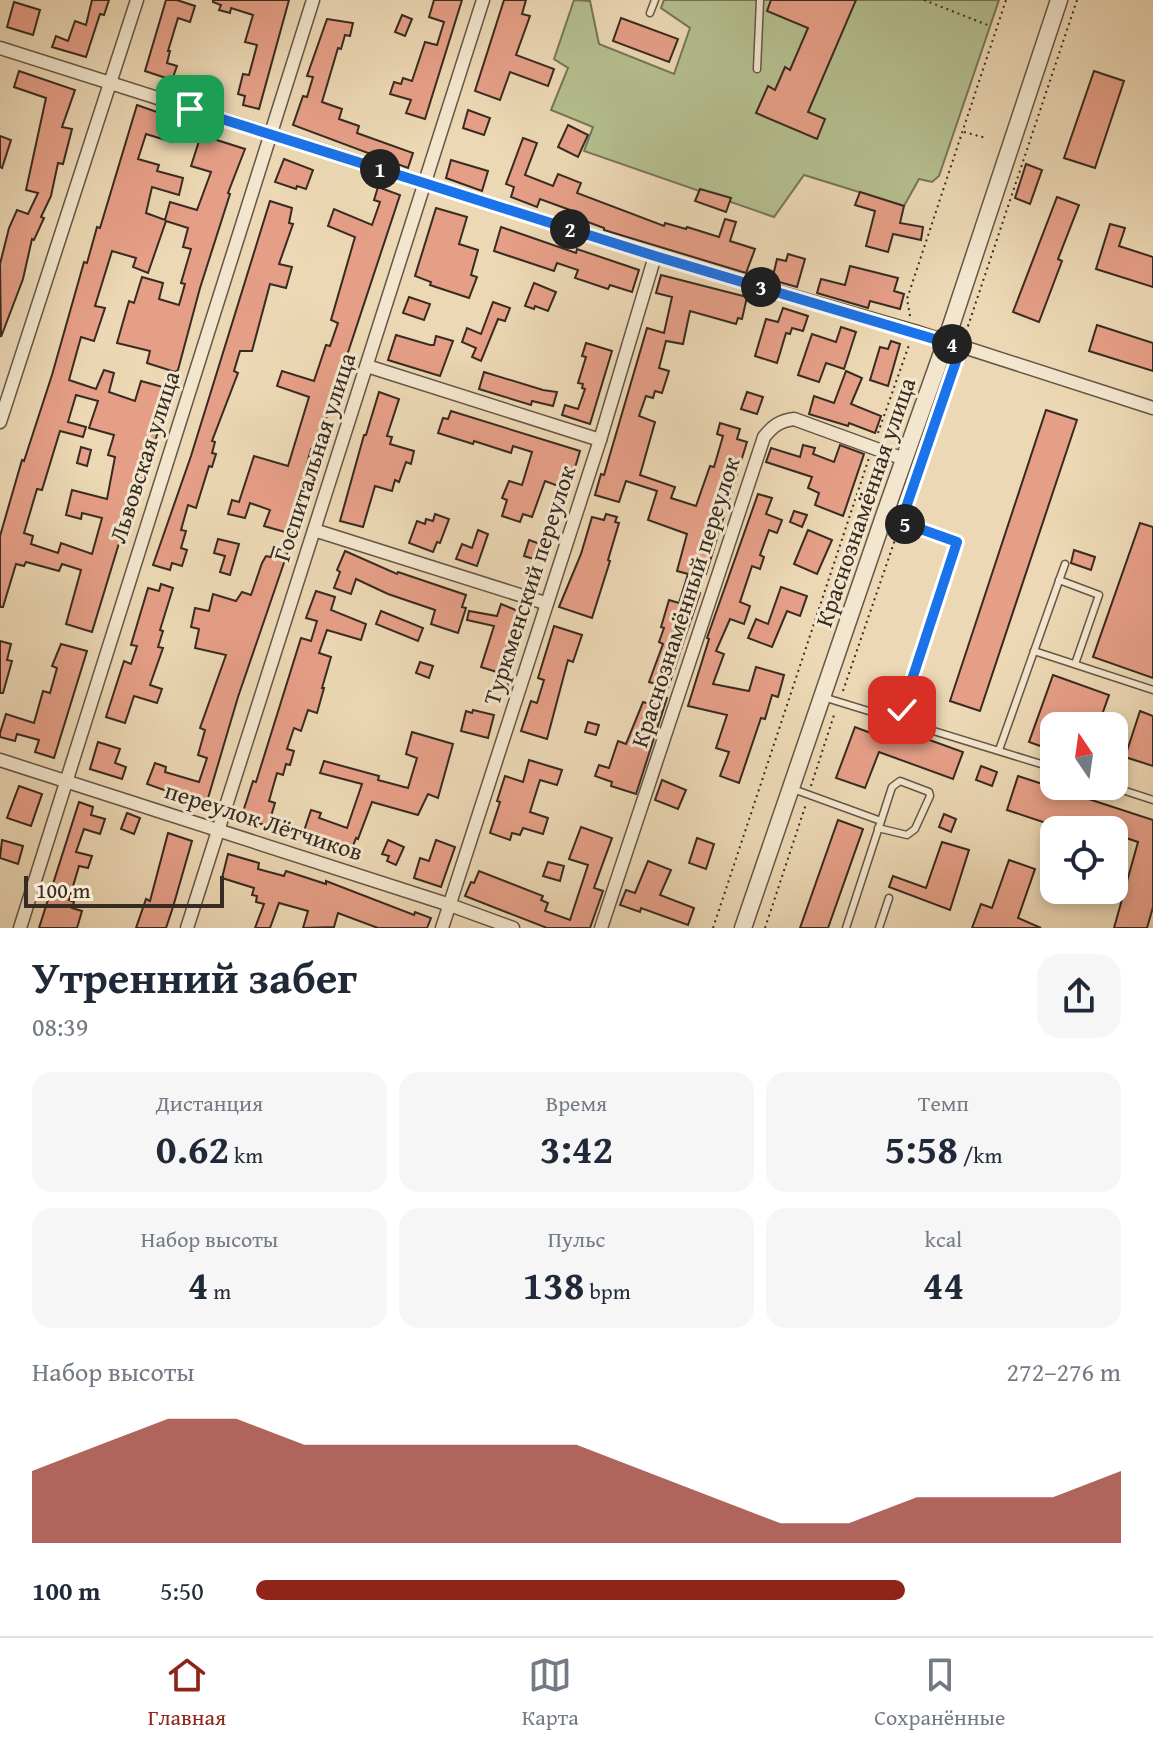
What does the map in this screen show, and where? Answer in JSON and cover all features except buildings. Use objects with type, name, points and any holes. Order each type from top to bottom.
[{"type":"street","points":[[0,422],[137,0]]},
{"type":"street","name":"Львовская улица","points":[[20,928],[313,0]]},
{"type":"street","name":"Госпитальная улица","points":[[187,928],[483,0]]},
{"type":"street","name":"Краснознамённая улица","points":[[743,928],[790,788],[831,699],[884,516],[904,459],[954,344],[1059,0]]},
{"type":"street","points":[[0,48],[655,256],[914,331],[1153,408]]},
{"type":"street","name":"Туркменский переулок","points":[[442,928],[600,440],[655,256]]},
{"type":"street","points":[[367,366],[600,440]]},
{"type":"street","name":"Краснознамённый переулок","points":[[601,928],[764,437],[783,420],[794,419],[904,459]]},
{"type":"street","points":[[314,530],[545,603]]},
{"type":"street","name":"переулок Лётчиков","points":[[0,760],[513,928]]},
{"type":"lane","points":[[650,13],[655,0]]},
{"type":"lane","points":[[757,69],[760,0]]},
{"type":"lane","points":[[884,516],[957,542],[902,710]]},
{"type":"lane","points":[[999,750],[1065,564]]},
{"type":"lane","points":[[1059,580],[1099,595],[1075,664]]},
{"type":"lane","points":[[1034,651],[1153,690]]},
{"type":"lane","points":[[831,699],[1040,763]]},
{"type":"lane","points":[[790,788],[880,825],[907,835],[915,829],[929,792],[900,781],[892,787],[880,825],[846,928]]},
{"type":"lane","points":[[1128,792],[1153,800]]},
{"type":"lane","points":[[879,928],[889,898]]},
{"type":"path","points":[[924,0],[990,26]]},
{"type":"path","points":[[713,928],[914,331],[907,299],[1006,0]]},
{"type":"path","points":[[765,928],[809,795],[831,699],[901,522],[954,344],[1077,0]]},
{"type":"path","points":[[963,131],[986,138]]},
{"type":"green space","points":[[574,0],[590,1],[599,44],[674,74],[690,28],[661,8],[664,0],[999,0],[939,176],[932,182],[919,179],[904,206],[804,175],[774,217],[584,151],[593,127],[551,110],[568,68],[554,59]]},
{"type":"route","points":[[190,109],[655,256],[961,347],[901,522],[957,542],[902,710]]}]
